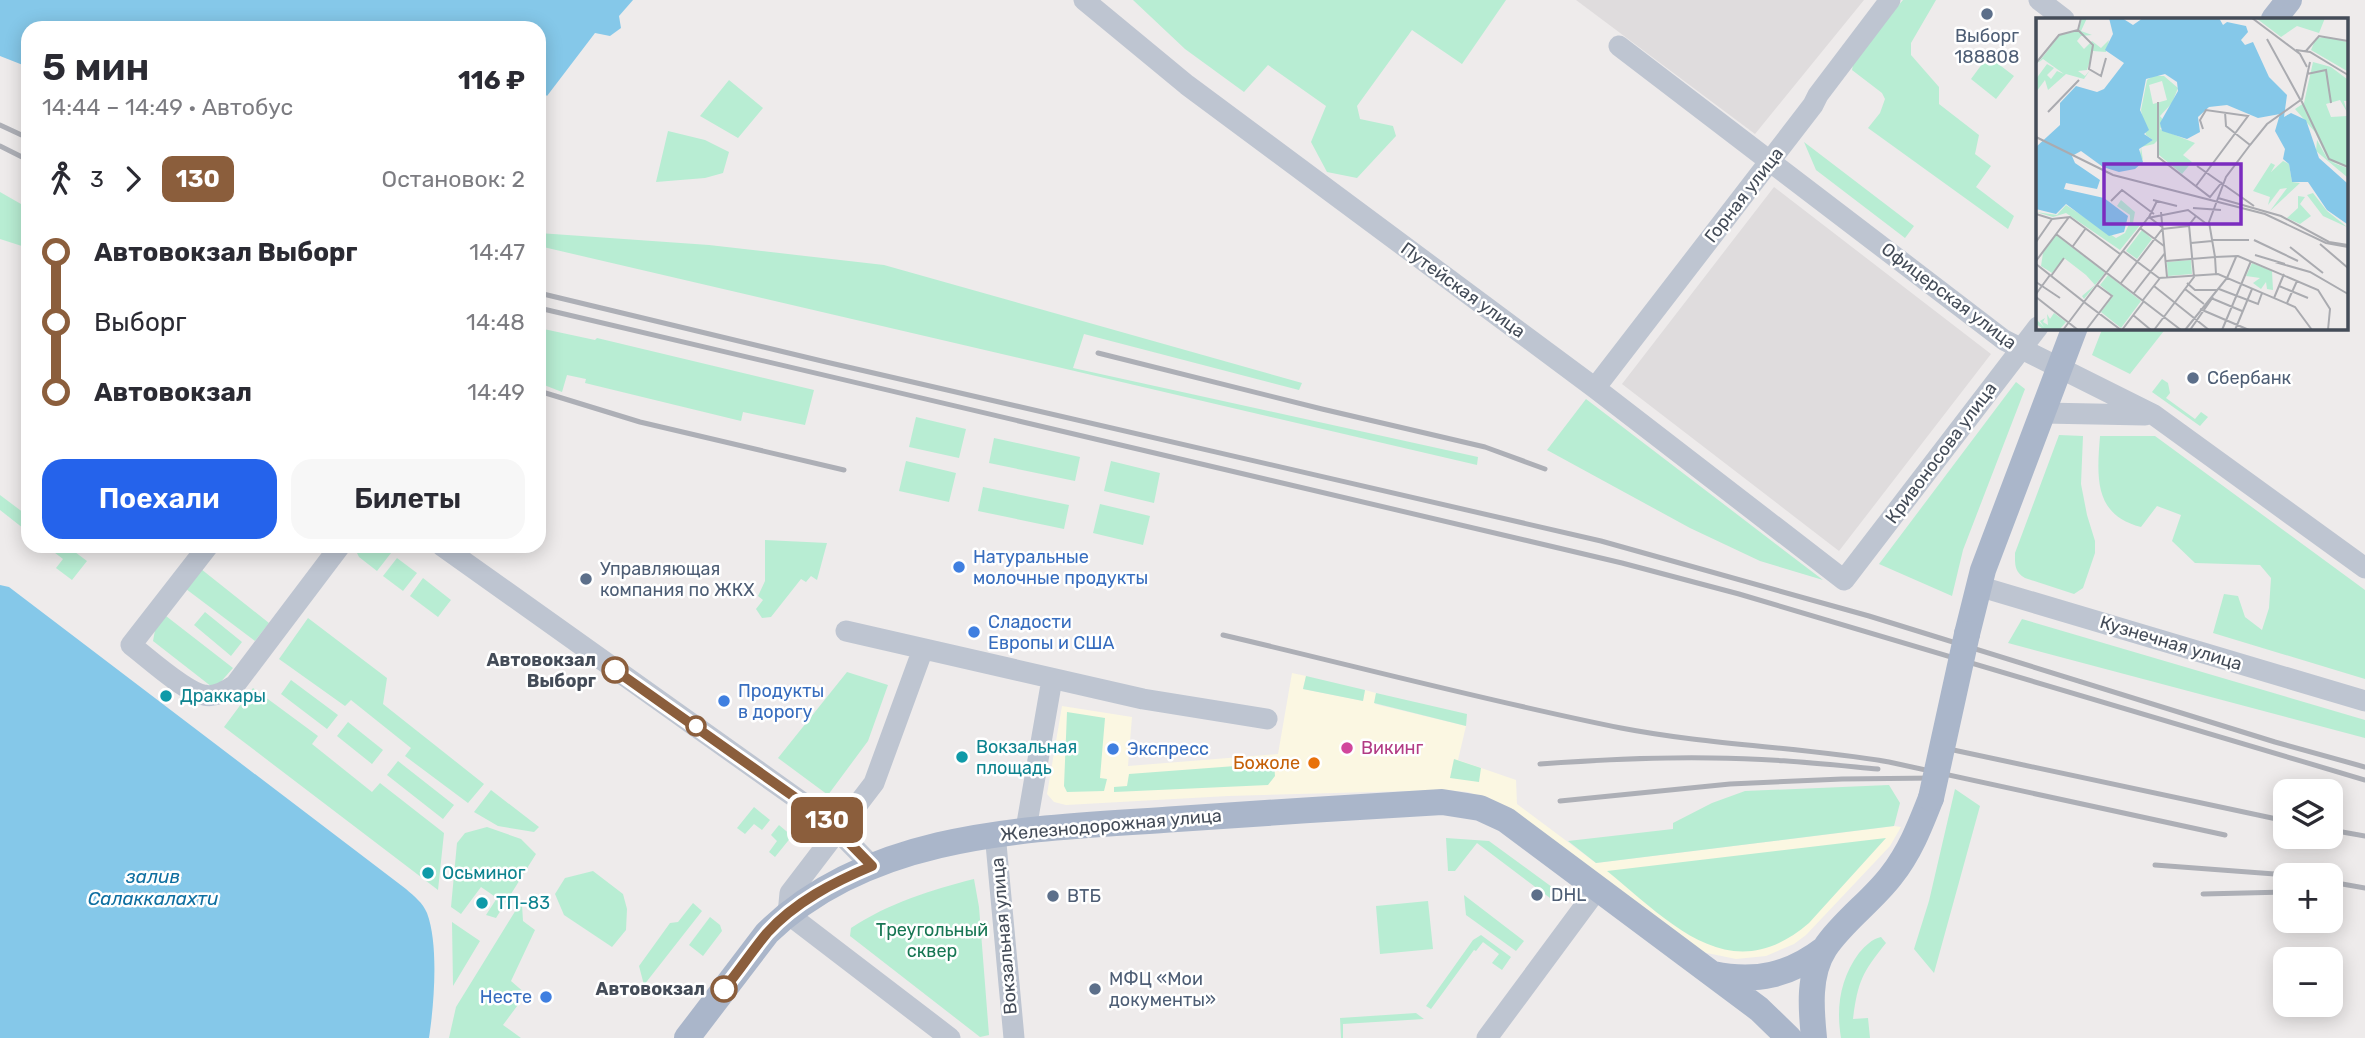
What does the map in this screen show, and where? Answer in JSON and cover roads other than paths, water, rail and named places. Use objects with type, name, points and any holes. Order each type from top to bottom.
[{"type":"main road","points":[[2275,18],[2289,0]]},
{"type":"main road","points":[[1814,1038],[1811,1001],[1814,979],[1824,949],[1890,878],[1917,835],[1931,798],[1978,586],[2074,329]]},
{"type":"main road","name":"Железнодорожная улица","points":[[687,1038],[767,933],[788,914],[821,891],[872,866],[953,842],[995,833],[1336,808],[1457,803],[1480,808],[1506,820],[1759,1009],[1789,1038]]},
{"type":"main road","name":"Железнодорожная улица","points":[[1712,973],[1734,978],[1773,976],[1808,961],[1824,949]]},
{"type":"street","name":"Путейская улица","points":[[1084,0],[1187,85],[1595,388],[1844,580]]},
{"type":"street","name":"Горная улица","points":[[1595,388],[1890,0]]},
{"type":"street","points":[[2039,0],[2062,18]]},
{"type":"street","name":"Офицерская улица","points":[[1619,46],[2004,340],[2154,415],[2365,568]]},
{"type":"street","name":"Кривоносова улица","points":[[1844,580],[2036,329]]},
{"type":"street","points":[[2043,413],[2154,415]]},
{"type":"street","points":[[203,553],[131,645],[189,689],[205,696],[222,693],[235,685],[336,553]]},
{"type":"street","points":[[452,553],[742,758],[838,831],[872,866]]},
{"type":"street","name":"Кузнечная улица","points":[[1978,586],[2365,701]]},
{"type":"street","points":[[846,631],[1052,680],[1143,699],[1267,719]]},
{"type":"street","points":[[923,649],[874,783],[790,893],[788,914],[950,1038]]},
{"type":"street","points":[[1026,830],[1052,680]]},
{"type":"street","name":"Вокзальная улица","points":[[995,833],[1014,1038]]},
{"type":"street","points":[[1487,1038],[1598,888]]},
{"type":"water","points":[[0,0],[633,0],[619,16],[621,28],[610,36],[595,33],[547,96],[546,21],[21,21],[21,64],[0,56]]},
{"type":"water","name":"залив Салаккалахти","points":[[0,585],[9,587],[418,900],[427,913],[433,941],[434,992],[429,1038],[0,1038]]},
{"type":"railway","points":[[0,125],[21,135]]},
{"type":"railway","points":[[0,146],[21,156]]},
{"type":"railway","points":[[546,295],[1601,541],[1869,616],[2275,742],[2365,767]]},
{"type":"railway","points":[[546,310],[1622,563],[1739,594],[2365,780]]},
{"type":"railway","points":[[1098,353],[1485,447],[1545,469]]},
{"type":"railway","points":[[546,393],[640,422],[844,470]]},
{"type":"railway","points":[[1223,635],[1621,728],[1889,762],[2225,835]]},
{"type":"railway","points":[[1944,748],[2273,818]]},
{"type":"railway","points":[[1540,764],[1647,758],[1733,758],[1878,769]]},
{"type":"railway","points":[[1560,801],[1730,784],[1936,778]]},
{"type":"railway","points":[[2343,832],[2365,836]]},
{"type":"railway","points":[[2155,865],[2273,874]]},
{"type":"railway","points":[[2343,884],[2365,888]]},
{"type":"railway","points":[[2203,894],[2273,892]]},
{"type":"place","name":"Выборг 188808","points":[[1987,14]]},
{"type":"place","name":"Сбербанк","points":[[2193,378]]},
{"type":"place","name":"Натуральные молочные продукты","points":[[959,567]]},
{"type":"place","name":"Управляющая компания по ЖКХ","points":[[586,579]]},
{"type":"place","name":"Сладости Европы и США","points":[[974,632]]},
{"type":"place","name":"Автовокзал Выборг","points":[[615,670]]},
{"type":"place","name":"Драккары","points":[[166,696]]},
{"type":"place","name":"Продукты в дорогу","points":[[724,701]]},
{"type":"place","name":"Викинг","points":[[1347,748]]},
{"type":"place","name":"Экспресс","points":[[1113,749]]},
{"type":"place","name":"Вокзальная площадь","points":[[962,757]]},
{"type":"place","name":"Божоле","points":[[1314,763]]},
{"type":"place","name":"Осьминог","points":[[428,873]]},
{"type":"place","name":"DHL","points":[[1537,895]]},
{"type":"place","name":"ВТБ","points":[[1053,896]]},
{"type":"place","name":"ТП-83","points":[[482,903]]},
{"type":"place","name":"Автовокзал","points":[[724,989]]},
{"type":"place","name":"МФЦ «Мои документы»","points":[[1095,989]]},
{"type":"place","name":"Несте","points":[[546,997]]},
{"type":"park label","name":"Треугольный сквер","points":[[932,940]]}]
